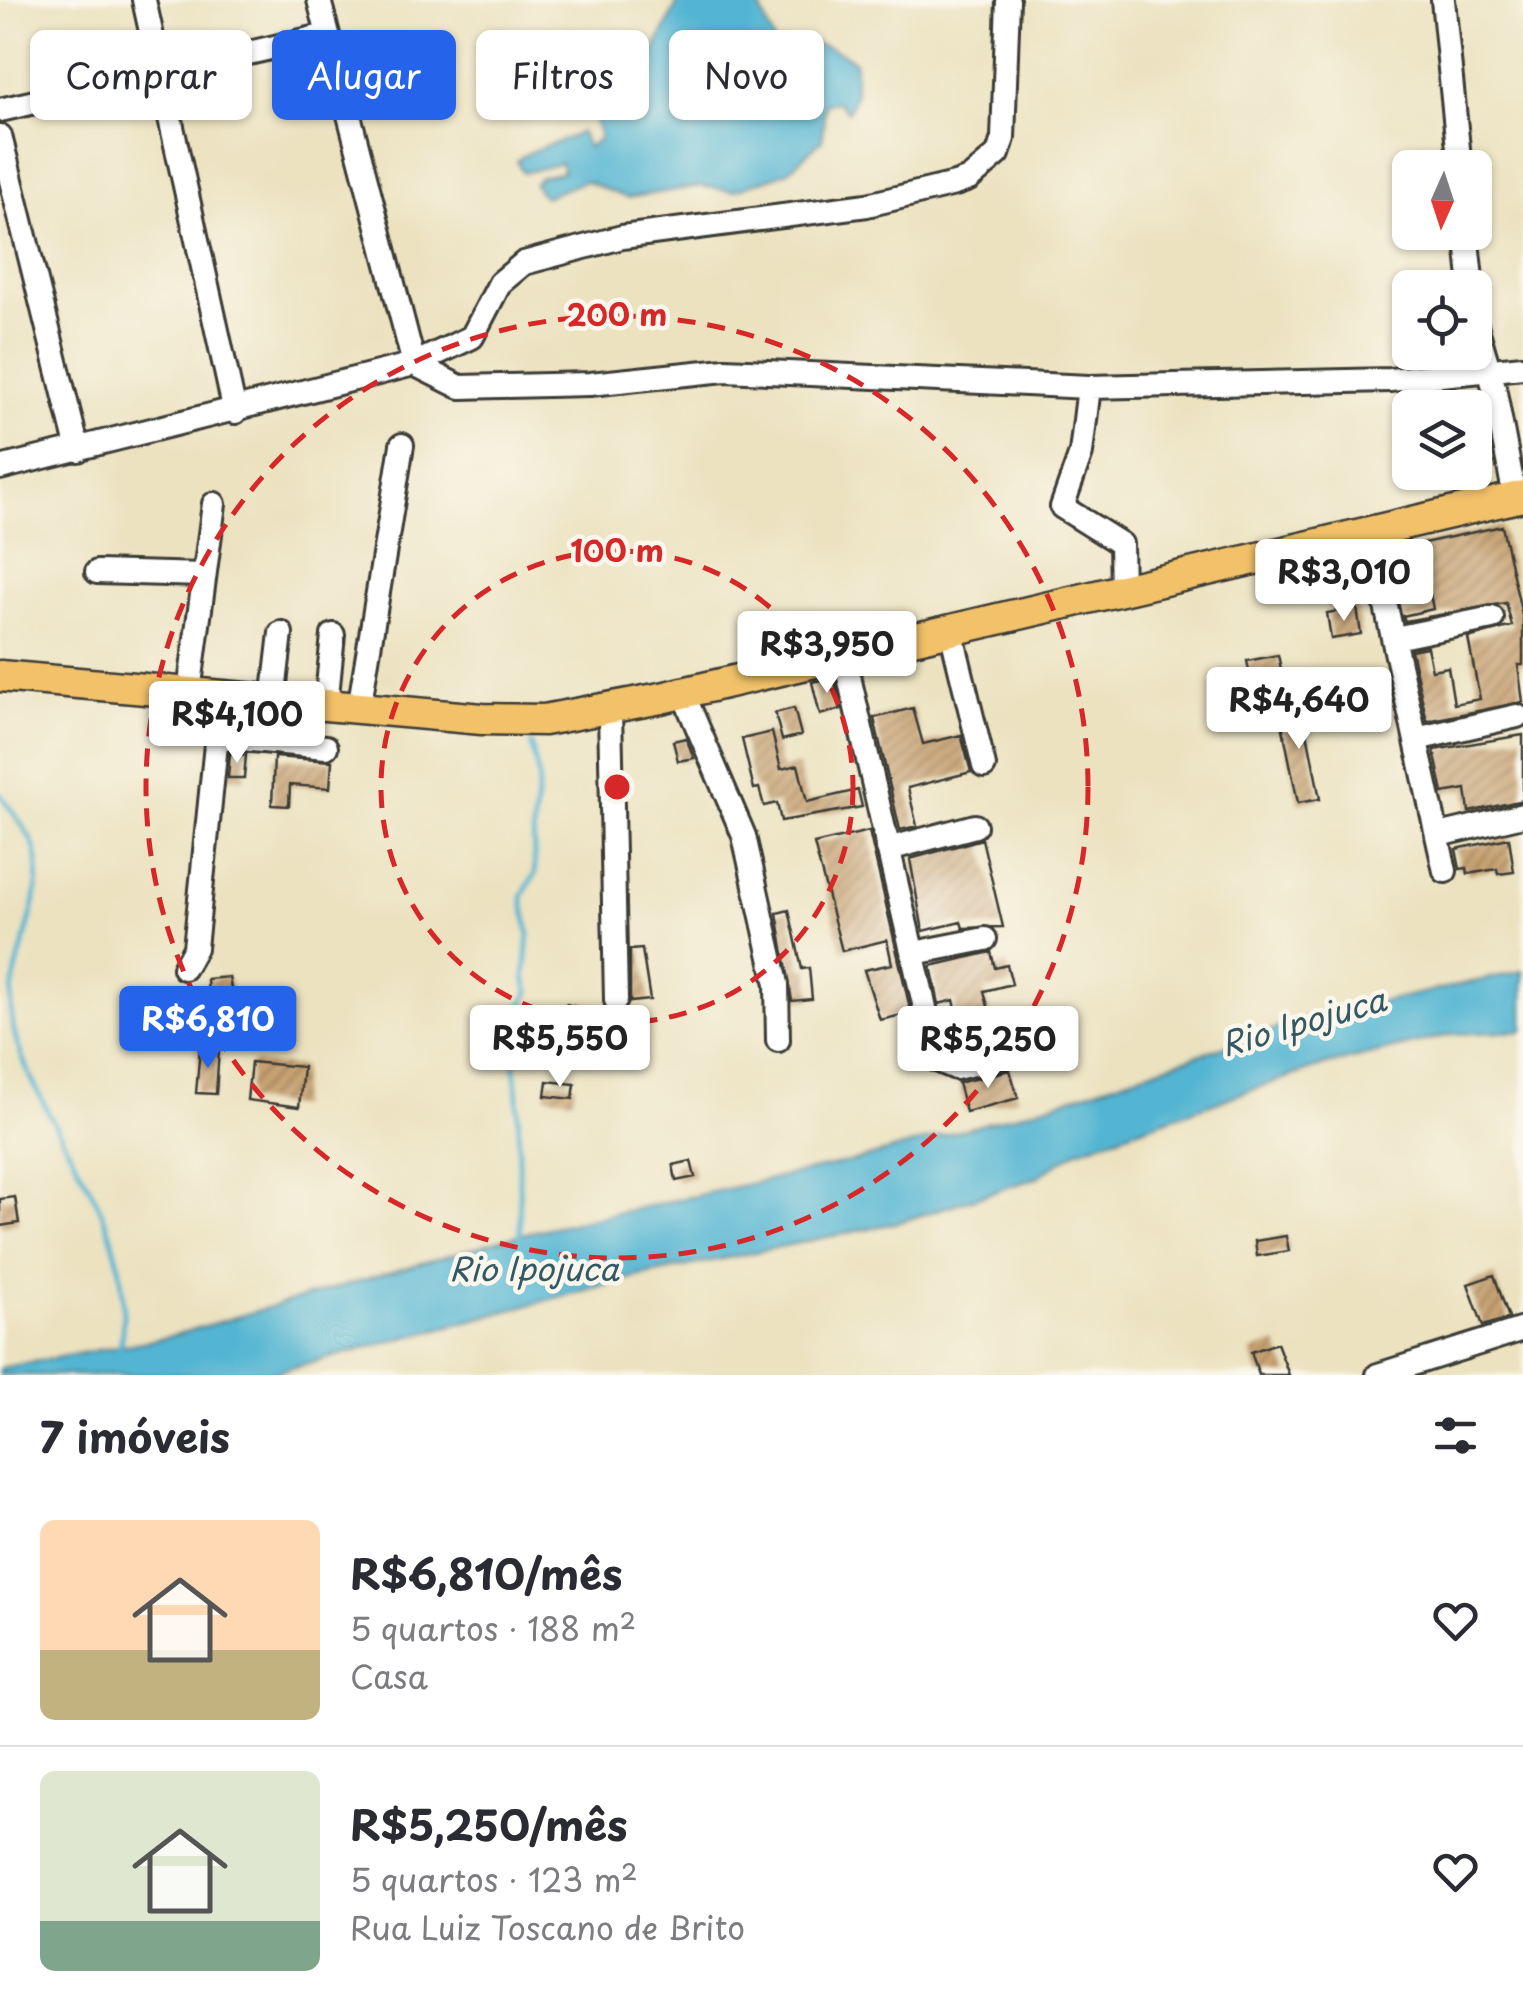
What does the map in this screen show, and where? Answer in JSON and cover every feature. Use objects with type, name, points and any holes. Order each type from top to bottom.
[{"type":"main road","points":[[0,676],[273,702],[544,720],[610,710],[1519,497]]},
{"type":"street","points":[[144,0],[151,30]]},
{"type":"street","points":[[318,0],[325,30]]},
{"type":"street","points":[[0,468],[414,364],[472,337],[500,284],[524,264],[622,237],[867,205],[969,179],[998,154],[1003,138],[1008,0]]},
{"type":"street","points":[[1443,0],[1458,150]]},
{"type":"street","points":[[0,110],[30,103]]},
{"type":"street","points":[[172,120],[234,412]]},
{"type":"street","points":[[349,120],[414,364],[460,387],[590,384],[725,370],[1090,386],[1345,382],[1523,367]]},
{"type":"street","points":[[0,136],[78,450]]},
{"type":"street","points":[[1487,371],[1519,497]]},
{"type":"street","points":[[1090,386],[1081,452],[1062,508],[1121,544],[1122,589]]},
{"type":"street","points":[[359,708],[402,445]]},
{"type":"street","points":[[189,692],[214,504]]},
{"type":"street","points":[[1369,530],[1445,871]]},
{"type":"street","points":[[97,572],[204,575]]},
{"type":"street","points":[[1395,638],[1492,618]]},
{"type":"street","points":[[951,631],[984,766]]},
{"type":"street","points":[[273,702],[281,633]]},
{"type":"street","points":[[326,706],[333,636]]},
{"type":"street","points":[[844,655],[937,1060],[956,1068],[1022,1052]]},
{"type":"street","points":[[683,693],[744,836],[777,984],[778,1040]]},
{"type":"street","points":[[184,968],[195,948],[221,696]]},
{"type":"street","points":[[610,710],[616,1000]]},
{"type":"street","points":[[1416,739],[1518,716]]},
{"type":"street","points":[[218,737],[326,748]]},
{"type":"street","points":[[1439,835],[1523,815]]},
{"type":"street","points":[[888,850],[975,826]]},
{"type":"street","points":[[914,953],[985,939]]},
{"type":"street","points":[[1378,1375],[1523,1328]]},
{"type":"water","points":[[679,0],[757,0],[769,30],[669,30],[669,120],[824,120],[822,140],[787,172],[733,191],[700,186],[627,198],[585,181],[544,197],[534,184],[540,177],[563,172],[561,163],[523,173],[517,161],[580,132],[588,147],[600,138],[594,120],[649,120],[650,59]]},
{"type":"water","points":[[824,46],[855,62],[855,95],[848,112],[837,102],[825,103],[824,115]]},
{"type":"water","name":"Rio Ipojuca","points":[[1523,971],[1523,1031],[1454,1034],[1315,1068],[1078,1150],[1036,1178],[900,1222],[635,1277],[264,1375],[0,1375],[0,1368],[164,1338],[521,1234],[858,1160],[1039,1108],[1312,1017]]},
{"type":"building","points":[[1502,526],[1523,620],[1523,665],[1518,665],[1523,702],[1427,721],[1411,650],[1427,647],[1432,670],[1448,667],[1454,704],[1480,699],[1468,638],[1512,626],[1506,603],[1405,621],[1403,616],[1433,609],[1428,584],[1398,591],[1391,559],[1421,553],[1419,544]]},
{"type":"building","points":[[1357,608],[1361,634],[1331,639],[1327,613]]},
{"type":"building","points":[[1278,655],[1284,683],[1253,689],[1247,661]]},
{"type":"building","points":[[834,677],[841,709],[820,715],[812,682]]},
{"type":"building","points":[[1301,702],[1320,799],[1298,803],[1278,704]]},
{"type":"building","points":[[794,708],[801,735],[782,740],[775,713]]},
{"type":"building","points":[[913,708],[923,744],[961,735],[971,772],[908,788],[917,826],[900,830],[874,718]]},
{"type":"building","points":[[772,732],[781,769],[798,765],[807,802],[858,790],[862,807],[781,821],[777,803],[764,806],[759,788],[754,789],[742,739]]},
{"type":"building","points":[[1523,735],[1523,800],[1469,812],[1466,789],[1443,793],[1434,750]]},
{"type":"building","points":[[686,738],[694,758],[678,761],[673,741]]},
{"type":"building","points":[[230,753],[246,755],[244,778],[228,778]]},
{"type":"building","points":[[274,757],[332,761],[330,788],[290,785],[289,806],[272,805]]},
{"type":"building","points":[[869,831],[911,1013],[880,1020],[864,970],[892,964],[887,940],[842,951],[814,844]]},
{"type":"building","points":[[1509,838],[1514,872],[1498,874],[1497,869],[1468,874],[1467,868],[1460,869],[1456,849]]},
{"type":"building","points":[[982,839],[1003,927],[963,928],[961,922],[923,931],[910,859]]},
{"type":"building","points":[[789,910],[802,969],[809,968],[812,999],[792,1001],[777,913]]},
{"type":"building","points":[[642,949],[650,1000],[630,1002],[630,950]]},
{"type":"building","points":[[991,952],[995,968],[1007,965],[1012,984],[984,991],[994,1030],[963,1038],[954,1000],[939,1004],[931,966]]},
{"type":"building","points":[[229,977],[236,1016],[160,1022],[158,998],[208,995],[207,979]]},
{"type":"building","points":[[566,1004],[589,1010],[593,1062],[581,1062],[581,1046],[556,1047],[556,1052],[542,1053],[546,1009],[565,1009]]},
{"type":"building","points":[[200,1048],[219,1049],[216,1094],[196,1093]]},
{"type":"building","points":[[251,1062],[303,1067],[299,1107],[247,1100]]},
{"type":"building","points":[[1010,1070],[1018,1098],[966,1112],[958,1083]]},
{"type":"building","points":[[547,1081],[575,1084],[573,1099],[545,1096]]},
{"type":"building","points":[[691,1161],[695,1177],[676,1181],[673,1165]]},
{"type":"building","points":[[15,1197],[19,1223],[0,1226],[0,1199]]},
{"type":"building","points":[[1286,1236],[1289,1251],[1257,1256],[1255,1241]]},
{"type":"building","points":[[1494,1275],[1509,1318],[1483,1326],[1468,1284]]},
{"type":"building","points":[[1277,1343],[1289,1375],[1259,1375],[1251,1352]]},
{"type":"waterway","points":[[520,1239],[518,1095],[512,1041],[514,1017],[529,993],[525,978],[529,934],[522,896],[535,874],[533,830],[539,779],[531,744]]},
{"type":"waterway","points":[[0,794],[30,838],[38,873],[14,979],[12,1020],[30,1075],[88,1185],[113,1243],[121,1275],[120,1348]]}]
